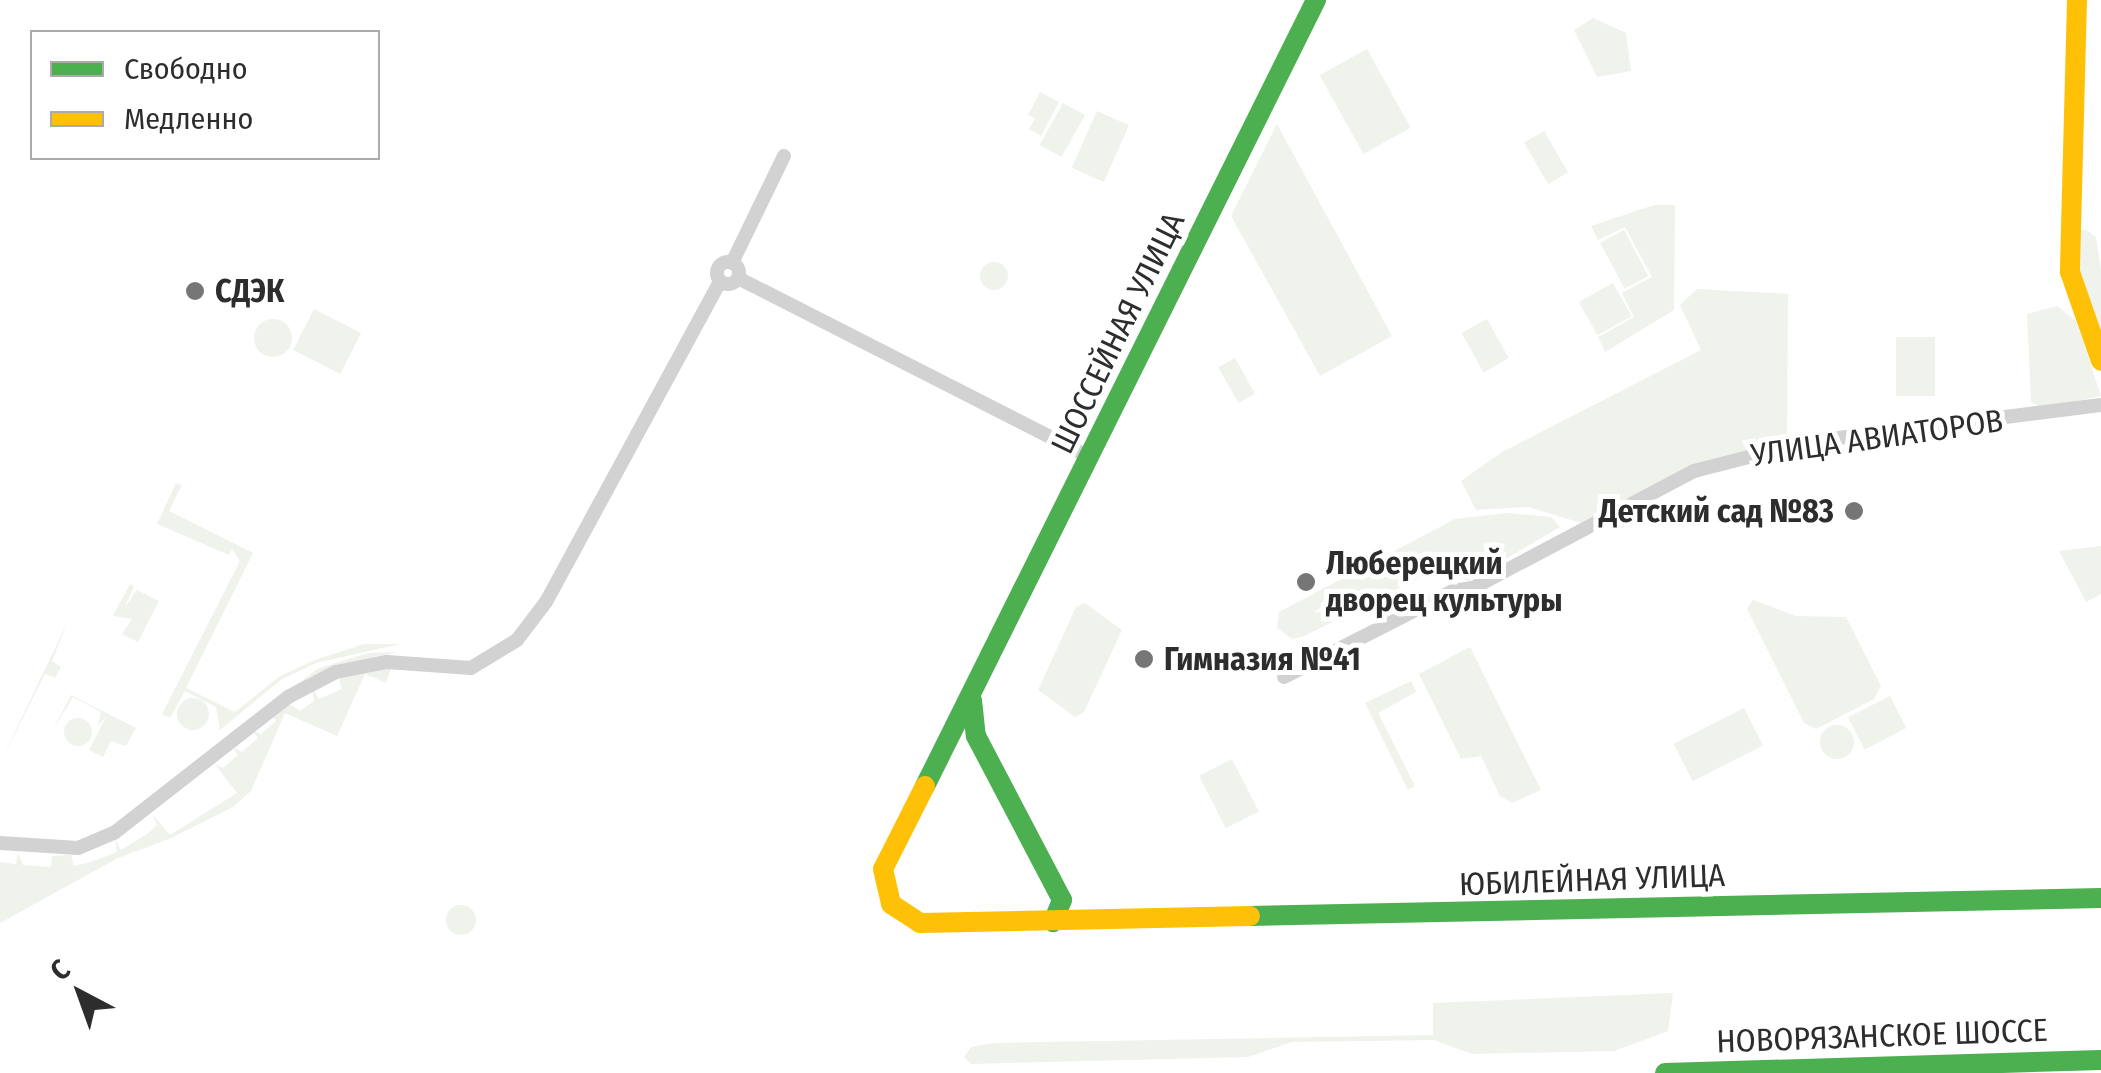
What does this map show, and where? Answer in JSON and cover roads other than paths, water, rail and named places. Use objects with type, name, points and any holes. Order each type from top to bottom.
[{"type":"main road","name":"ШОССЕЙНАЯ УЛИЦА","points":[[1053,922],[920,924],[891,904],[883,869],[1316,0]]},
{"type":"main road","points":[[2077,0],[2070,272],[2101,360]]},
{"type":"main road","points":[[972,692],[972,723],[986,756],[1062,900],[1084,921]]},
{"type":"main road","points":[[936,762],[954,751],[986,756]]},
{"type":"main road","name":"ЮБИЛЕЙНАЯ УЛИЦА","points":[[1053,922],[2101,898]]},
{"type":"main road","points":[[1053,922],[1062,900]]},
{"type":"main road","name":"НОВОРЯЗАНСКОЕ ШОССЕ","points":[[1664,1073],[2101,1060]]},
{"type":"street","points":[[735,271],[784,156]]},
{"type":"street","points":[[0,843],[78,848],[114,833],[288,697],[336,672],[387,662],[472,668],[517,640],[546,602],[720,282],[718,269],[735,271],[888,357],[1090,457]]},
{"type":"street","name":"УЛИЦА АВИАТОРОВ","points":[[1284,677],[1453,591],[1474,588],[1694,471],[1807,442],[2101,406]]},
{"type":"place","name":"СДЭК","points":[[195,291]]},
{"type":"place","name":"Детский сад №83","points":[[1854,511]]},
{"type":"place","name":"Люберецкий дворец культуры","points":[[1306,582]]},
{"type":"place","name":"Гимназия №41","points":[[1144,659]]}]
